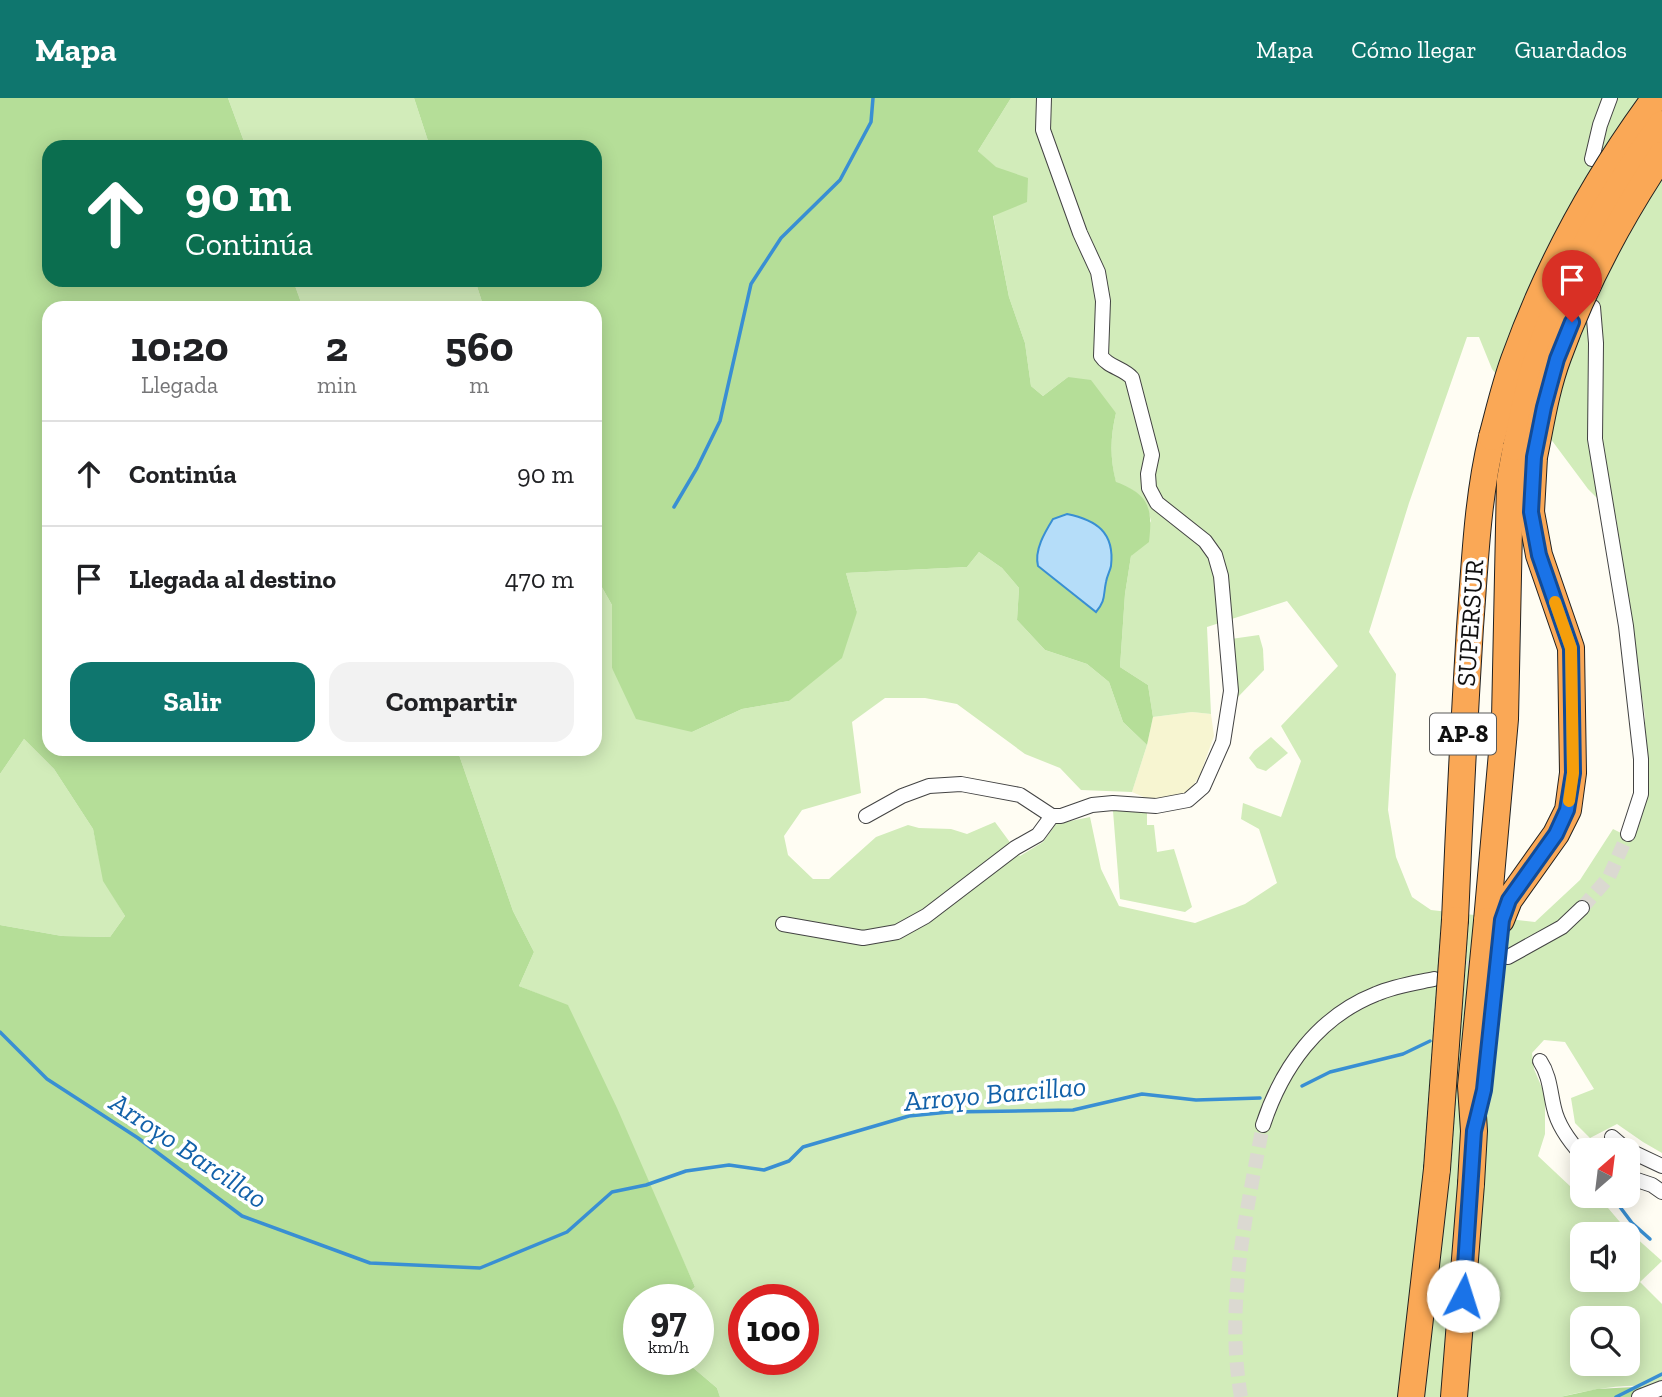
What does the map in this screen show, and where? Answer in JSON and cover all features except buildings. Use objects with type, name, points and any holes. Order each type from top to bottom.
[{"type":"highway","name":"SUPERSUR","points":[[1494,921],[1505,719],[1510,481],[1514,447],[1514,361],[1544,285],[1575,220],[1623,141],[1655,98]]},
{"type":"highway","name":"SUPERSUR","points":[[1410,1397],[1437,1169],[1455,920],[1464,715],[1480,494],[1514,447],[1534,369],[1593,229],[1645,146],[1662,124]]},
{"type":"highway","name":"AP-8","points":[[1454,1397],[1474,1131],[1484,1090],[1494,921],[1556,834],[1567,810],[1573,773],[1571,648],[1539,555],[1514,447],[1544,407],[1557,359],[1580,303],[1611,237],[1662,155]]},
{"type":"street","points":[[866,816],[902,796],[929,786],[961,785],[1020,795],[1052,816],[1061,817],[1092,805],[1113,803],[1156,806],[1188,800],[1203,787],[1223,742],[1231,691],[1215,555],[1205,541],[1157,503],[1149,488],[1148,474],[1152,455],[1132,378],[1126,371],[1105,362],[1101,356],[1104,300],[1098,272],[1087,230],[1043,130],[1044,98]]},
{"type":"street","points":[[1592,159],[1610,98]]},
{"type":"street","points":[[1593,307],[1595,439],[1626,626],[1640,759],[1640,794],[1628,834]]},
{"type":"street","points":[[783,924],[863,938],[897,932],[926,916],[1016,848],[1038,835],[1052,816]]},
{"type":"street","points":[[1508,957],[1562,927],[1582,908]]},
{"type":"street","points":[[1263,1125],[1284,1074],[1320,1028],[1348,1008],[1375,994],[1434,979]]},
{"type":"street","points":[[1541,1061],[1551,1084],[1554,1111],[1570,1138]]},
{"type":"street","points":[[1612,1137],[1626,1149],[1662,1166]]},
{"type":"street","points":[[1640,1181],[1662,1192]]},
{"type":"street","points":[[1639,1397],[1662,1388]]},
{"type":"shaded area","points":[[1192,712],[1211,714],[1214,736],[1200,775],[1191,789],[1183,796],[1170,798],[1146,798],[1132,792],[1153,717]]},
{"type":"green space","points":[[0,98],[228,98],[243,140],[42,140],[42,287],[296,287],[300,301],[42,301],[42,756],[459,756],[513,911],[534,952],[519,986],[568,1005],[617,1108],[694,1284],[623,1284],[623,1375],[702,1375],[717,1388],[720,1397],[0,1397],[0,925],[62,936],[110,937],[125,916],[103,881],[93,829],[54,769],[24,739],[0,774]]},
{"type":"green space","points":[[228,98],[414,98],[428,140],[243,140]]},
{"type":"green space","points":[[414,98],[1011,98],[978,151],[996,167],[1028,178],[1027,202],[993,216],[1009,297],[1025,343],[1031,386],[1043,396],[1068,377],[1091,380],[1116,413],[1112,448],[1116,482],[1142,497],[1149,511],[1149,542],[1131,556],[1125,594],[1120,667],[1148,685],[1153,717],[1147,745],[1123,722],[1109,682],[1087,664],[1045,650],[1017,620],[1019,588],[1002,568],[979,552],[967,567],[846,573],[857,612],[842,658],[789,701],[742,709],[692,732],[636,719],[612,668],[612,605],[602,587],[602,301],[482,301],[477,287],[602,287],[602,140],[428,140]]},
{"type":"green space","points":[[1011,98],[1662,98],[1662,1153],[1617,1124],[1590,1138],[1575,1123],[1571,1098],[1594,1089],[1565,1042],[1544,1040],[1532,1053],[1534,1069],[1545,1095],[1545,1134],[1538,1156],[1570,1186],[1570,1208],[1608,1208],[1620,1222],[1570,1222],[1570,1292],[1640,1292],[1640,1282],[1662,1304],[1662,1389],[1624,1386],[1560,1397],[720,1397],[717,1388],[702,1375],[714,1375],[714,1284],[694,1284],[568,1006],[519,986],[534,952],[513,911],[459,756],[602,756],[602,587],[612,605],[612,668],[692,732],[742,709],[789,701],[857,612],[846,573],[967,567],[979,552],[1002,568],[1019,588],[1017,620],[1045,650],[1087,664],[1109,682],[1123,722],[1147,745],[1132,792],[1081,790],[1060,768],[1025,754],[957,704],[925,698],[885,698],[852,722],[861,793],[802,810],[784,836],[788,855],[813,879],[829,879],[876,837],[908,825],[951,829],[967,834],[995,822],[1020,856],[1043,842],[1056,824],[1090,817],[1101,869],[1119,906],[1195,923],[1245,904],[1277,883],[1259,829],[1241,819],[1243,803],[1281,817],[1301,761],[1281,726],[1338,666],[1287,601],[1207,627],[1211,714],[1192,712],[1153,717],[1148,685],[1120,667],[1125,594],[1131,556],[1151,521],[1149,513],[1140,496],[1116,483],[1112,448],[1116,413],[1068,377],[1043,396],[1031,386],[1025,343],[1009,297],[993,215],[996,168],[978,151]],"holes":[[[1467,337],[1479,337],[1492,369],[1588,489],[1616,517],[1645,717],[1645,756],[1631,838],[1613,829],[1580,880],[1535,922],[1431,910],[1412,897],[1396,857],[1388,810],[1396,674],[1369,632],[1409,503]]]},
{"type":"green space","points":[[296,287],[477,287],[482,301],[300,301]]},
{"type":"green space","points":[[1259,635],[1264,670],[1237,698],[1231,639]]},
{"type":"green space","points":[[1271,737],[1288,753],[1266,771],[1257,768],[1249,758]]},
{"type":"green space","points":[[24,739],[54,769],[93,829],[104,881],[125,916],[110,937],[62,936],[0,925],[0,774]]},
{"type":"green space","points":[[1147,808],[1147,825],[1154,825],[1157,852],[1174,849],[1192,907],[1185,912],[1120,899],[1113,811]]},
{"type":"green space","points":[[1640,1241],[1662,1261],[1640,1282]]},
{"type":"green space","points":[[1653,1386],[1662,1389],[1662,1397],[1560,1397],[1597,1389]]},
{"type":"water","points":[[1067,514],[1095,524],[1110,544],[1111,566],[1103,601],[1096,612],[1038,566],[1039,548],[1053,519]]},
{"type":"waterway","points":[[674,507],[720,421],[751,284],[781,238],[840,180],[871,122],[873,98]]},
{"type":"waterway","name":"Arroyo Barcillao","points":[[0,1032],[47,1079],[138,1138],[242,1216],[370,1263],[480,1268],[567,1232],[612,1192],[646,1185],[686,1171],[729,1165],[764,1170],[789,1161],[803,1147],[909,1116],[949,1112],[1073,1110],[1142,1094],[1196,1100],[1260,1098]]},
{"type":"waterway","name":"Arroyo Barcillao","points":[[1302,1086],[1330,1072],[1403,1054],[1430,1041]]},
{"type":"waterway","name":"Arroyo Barcillao","points":[[1621,1208],[1632,1223],[1650,1239]]},
{"type":"waterway","points":[[1616,1397],[1662,1374]]},
{"type":"tunnel","points":[[1582,908],[1609,877],[1628,834]]},
{"type":"tunnel","points":[[1448,974],[1508,957]]},
{"type":"tunnel","points":[[1241,1397],[1235,1328],[1236,1294],[1244,1226],[1263,1125]]},
{"type":"slow traffic","points":[[1555,602],[1571,648],[1573,773],[1569,801]]},
{"type":"route","points":[[1463,1296],[1474,1131],[1484,1090],[1502,920],[1509,900],[1556,834],[1567,810],[1573,773],[1571,648],[1539,555],[1531,512],[1534,457],[1544,407],[1557,359],[1572,322]]}]
